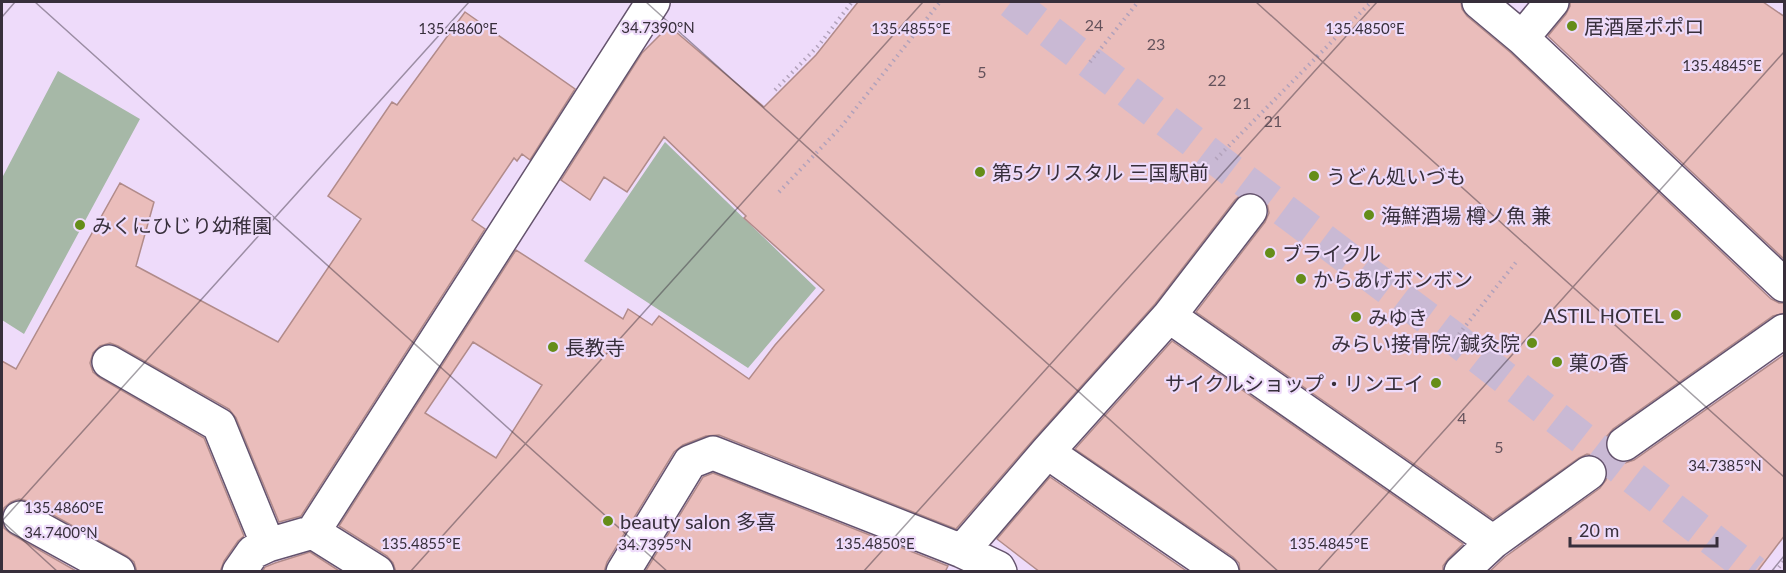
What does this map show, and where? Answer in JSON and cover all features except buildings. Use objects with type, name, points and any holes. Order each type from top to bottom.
[{"type":"street","points":[[239,572],[253,552],[268,545],[313,532],[653,2]]},
{"type":"street","points":[[1479,2],[1521,38],[1785,285]]},
{"type":"street","points":[[1521,38],[1552,2]]},
{"type":"street","points":[[962,551],[1168,316],[1250,211]]},
{"type":"street","points":[[1168,316],[1493,542]]},
{"type":"street","points":[[1624,444],[1785,331]]},
{"type":"street","points":[[109,362],[219,425],[268,545]]},
{"type":"street","points":[[1047,452],[1222,572]]},
{"type":"street","points":[[623,572],[690,462],[713,453],[962,551],[998,568],[1000,572]]},
{"type":"street","points":[[1461,572],[1493,542],[1589,473]]},
{"type":"street","points":[[20,518],[118,572]]},
{"type":"street","points":[[313,532],[377,572]]},
{"type":"path","points":[[775,90],[819,45],[852,2]]},
{"type":"path","points":[[779,192],[841,127],[939,2]]},
{"type":"path","points":[[1090,62],[1138,2]]},
{"type":"path","points":[[1216,159],[1371,2]]},
{"type":"path","points":[[1455,339],[1517,261]]},
{"type":"path","points":[[1775,572],[1785,561]]},
{"type":"green space","points":[[58,71],[140,119],[24,334],[2,320],[2,178]]},
{"type":"green space","points":[[665,142],[816,288],[748,368],[584,261]]},
{"type":"tunnel","points":[[1011,2],[1455,339],[1754,572]]},
{"type":"place","name":"居酒屋ポポロ","points":[[1572,26]]},
{"type":"place","name":"第5クリスタル 三国駅前","points":[[980,172]]},
{"type":"place","name":"うどん処いづも","points":[[1314,176]]},
{"type":"place","name":"海鮮酒場 樽ノ魚 兼","points":[[1369,215]]},
{"type":"place","name":"みくにひじり幼稚園","points":[[80,225]]},
{"type":"place","name":"ブライクル","points":[[1270,253]]},
{"type":"place","name":"からあげボンボン","points":[[1301,279]]},
{"type":"place","name":"ASTIL HOTEL","points":[[1676,315]]},
{"type":"place","name":"みゆき","points":[[1356,317]]},
{"type":"place","name":"みらい接骨院/鍼灸院","points":[[1532,343]]},
{"type":"place","name":"長教寺","points":[[553,347]]},
{"type":"place","name":"菓の香","points":[[1557,362]]},
{"type":"place","name":"サイクルショップ・リンエイ","points":[[1436,383]]},
{"type":"place","name":"beauty salon 多喜","points":[[608,521]]}]
